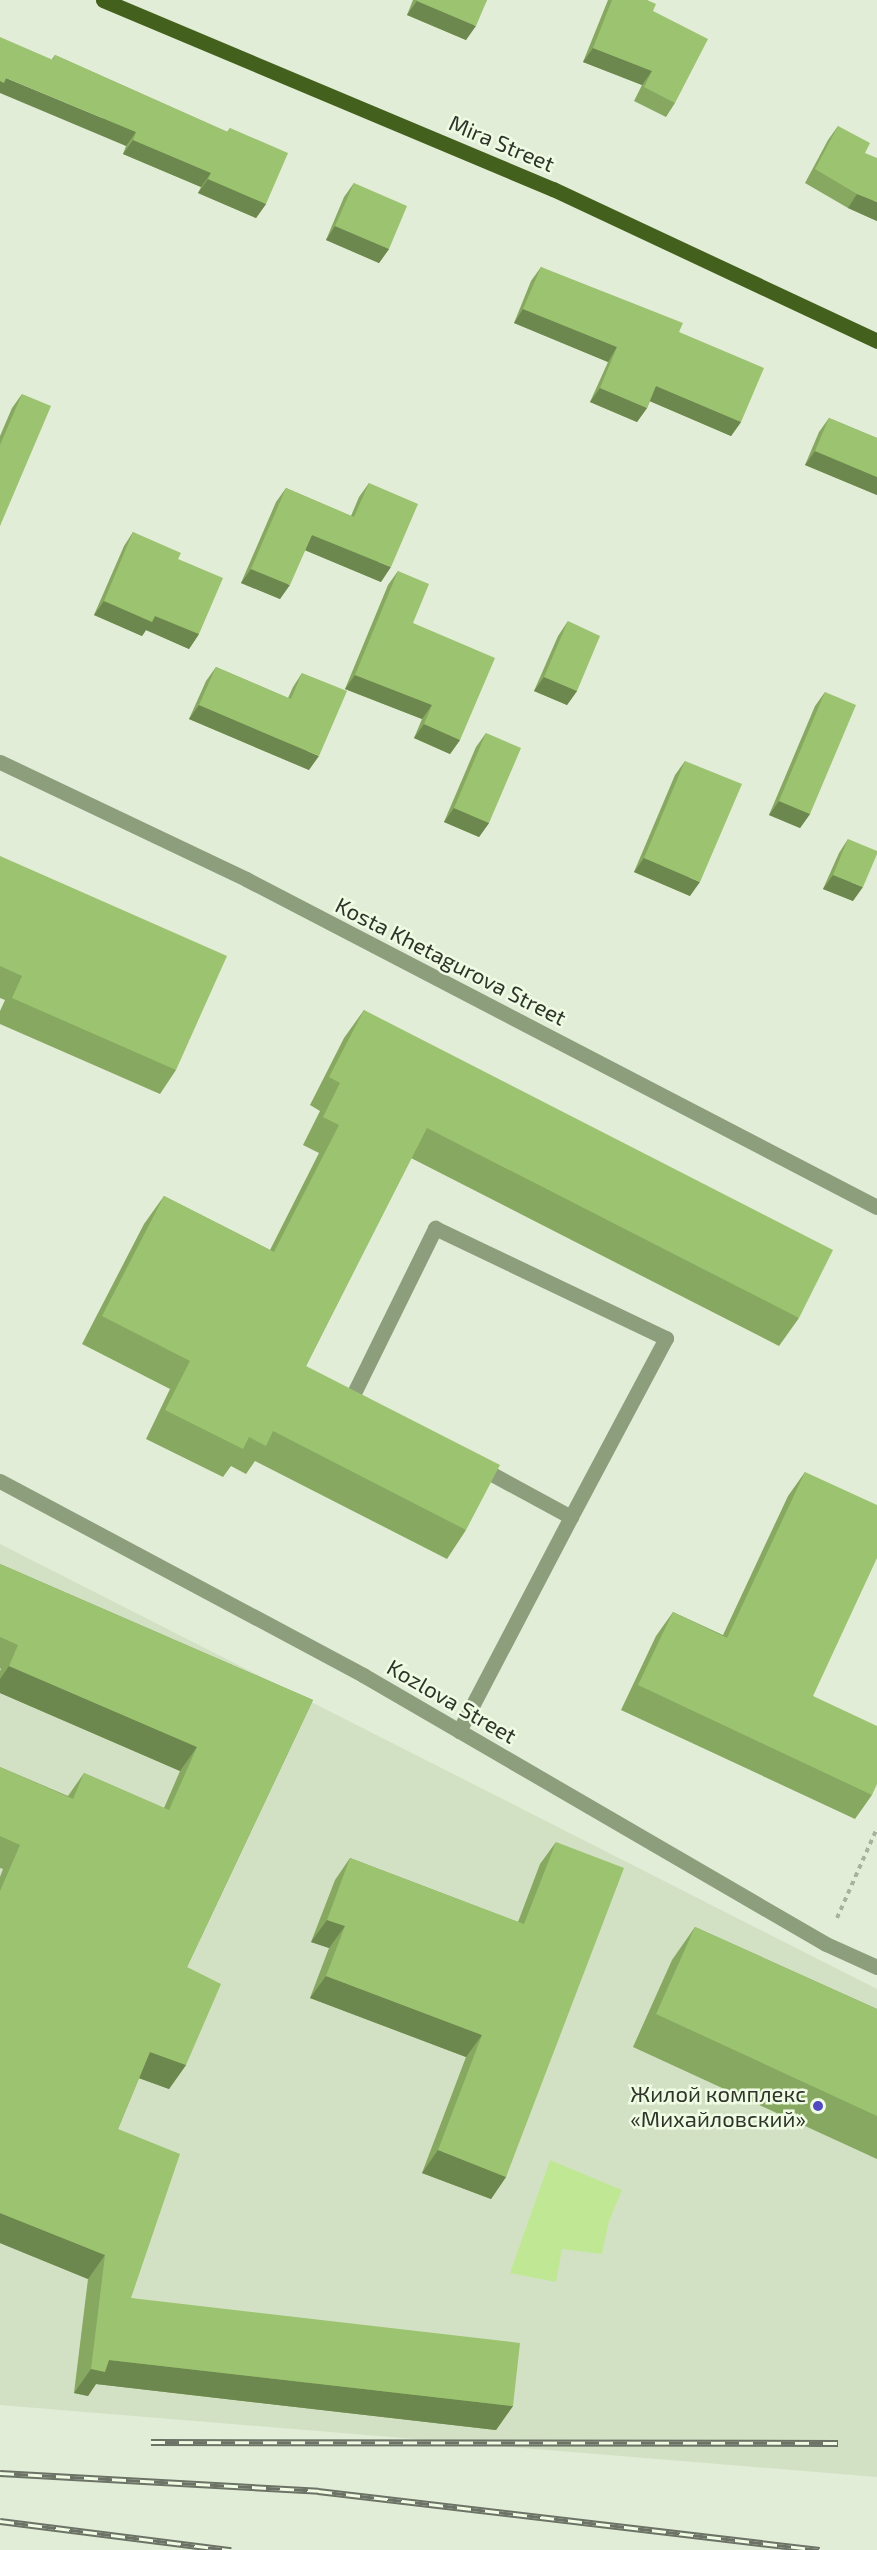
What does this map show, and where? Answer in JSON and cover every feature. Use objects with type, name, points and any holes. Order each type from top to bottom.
[{"type":"main road","name":"Mira Street","points":[[103,0],[553,189],[877,340]]},
{"type":"street","name":"Kosta Khetagurova Street","points":[[0,762],[246,879],[877,1207]]},
{"type":"street","points":[[372,1410],[351,1399],[435,1228],[666,1338],[459,1731]]},
{"type":"street","points":[[466,1461],[571,1517]]},
{"type":"street","name":"Kozlova Street","points":[[0,1480],[459,1731],[826,1944],[877,1967]]},
{"type":"path","points":[[826,1944],[877,1828]]},
{"type":"shaded area","points":[[0,1544],[877,1989],[877,2477],[0,2405]]},
{"type":"green space","points":[[550,2160],[622,2190],[609,2221],[602,2254],[562,2249],[556,2282],[510,2273]]},
{"type":"building","points":[[417,0],[487,0],[476,26]]},
{"type":"building","points":[[612,0],[647,0],[656,4],[653,11],[708,39],[675,103],[644,87],[652,71],[593,48]]},
{"type":"building","points":[[0,37],[53,60],[55,55],[228,132],[230,128],[288,153],[266,204],[208,179],[211,173],[133,140],[136,132],[6,78],[4,83],[0,81]]},
{"type":"building","points":[[838,126],[870,143],[865,153],[877,158],[877,202],[857,194],[815,169]]},
{"type":"building","points":[[354,183],[407,206],[389,249],[335,226]]},
{"type":"building","points":[[541,267],[683,323],[679,332],[764,368],[741,422],[656,386],[647,408],[600,388],[617,347],[523,309]]},
{"type":"building","points":[[22,394],[51,406],[0,526],[0,445]]},
{"type":"building","points":[[829,418],[877,438],[877,477],[815,451]]},
{"type":"building","points":[[369,483],[418,504],[391,567],[312,535],[290,585],[251,569],[286,488],[354,517]]},
{"type":"building","points":[[133,532],[181,553],[178,559],[223,578],[199,634],[155,616],[152,622],[104,601]]},
{"type":"building","points":[[398,571],[429,584],[413,623],[495,658],[460,740],[424,724],[432,705],[355,675]]},
{"type":"building","points":[[568,621],[600,636],[577,691],[544,677]]},
{"type":"building","points":[[216,667],[291,699],[302,673],[347,691],[319,756],[199,705]]},
{"type":"building","points":[[825,692],[856,705],[810,814],[779,801]]},
{"type":"building","points":[[486,733],[521,748],[489,823],[454,808]]},
{"type":"building","points":[[685,761],[742,784],[700,882],[644,858]]},
{"type":"building","points":[[848,839],[877,851],[863,887],[833,875]]},
{"type":"building","points":[[0,856],[227,956],[176,1070],[12,998],[22,976],[0,966]]},
{"type":"building","points":[[364,1010],[833,1250],[799,1318],[427,1128],[306,1366],[500,1465],[466,1530],[273,1431],[266,1446],[249,1437],[243,1449],[165,1410],[190,1361],[102,1316],[164,1196],[274,1252],[339,1125],[323,1117],[340,1083],[329,1077]]},
{"type":"building","points":[[805,1472],[877,1505],[877,1558],[813,1696],[877,1726],[877,1784],[872,1795],[638,1685],[673,1612],[727,1638]]},
{"type":"building","points":[[0,1564],[313,1700],[187,1967],[221,1984],[186,2065],[150,2052],[118,2129],[180,2154],[131,2298],[520,2343],[513,2406],[109,2360],[105,2372],[91,2369],[105,2255],[0,2213],[0,1891],[20,1845],[0,1836],[0,1767],[73,1799],[84,1773],[169,1810],[197,1747],[9,1666],[18,1645],[0,1637]]},
{"type":"building","points":[[556,1842],[624,1868],[506,2177],[438,2150],[482,2035],[326,1976],[345,1926],[327,1920],[350,1858],[524,1924]]},
{"type":"building","points":[[695,1927],[877,2009],[877,2116],[656,2014]]},
{"type":"railway","points":[[151,2442],[838,2443]]},
{"type":"railway","points":[[0,2473],[318,2491],[820,2550]]},
{"type":"railway","points":[[0,2521],[231,2550]]},
{"type":"place","name":"Жилой комплекс «Михайловский»","points":[[818,2106]]}]
